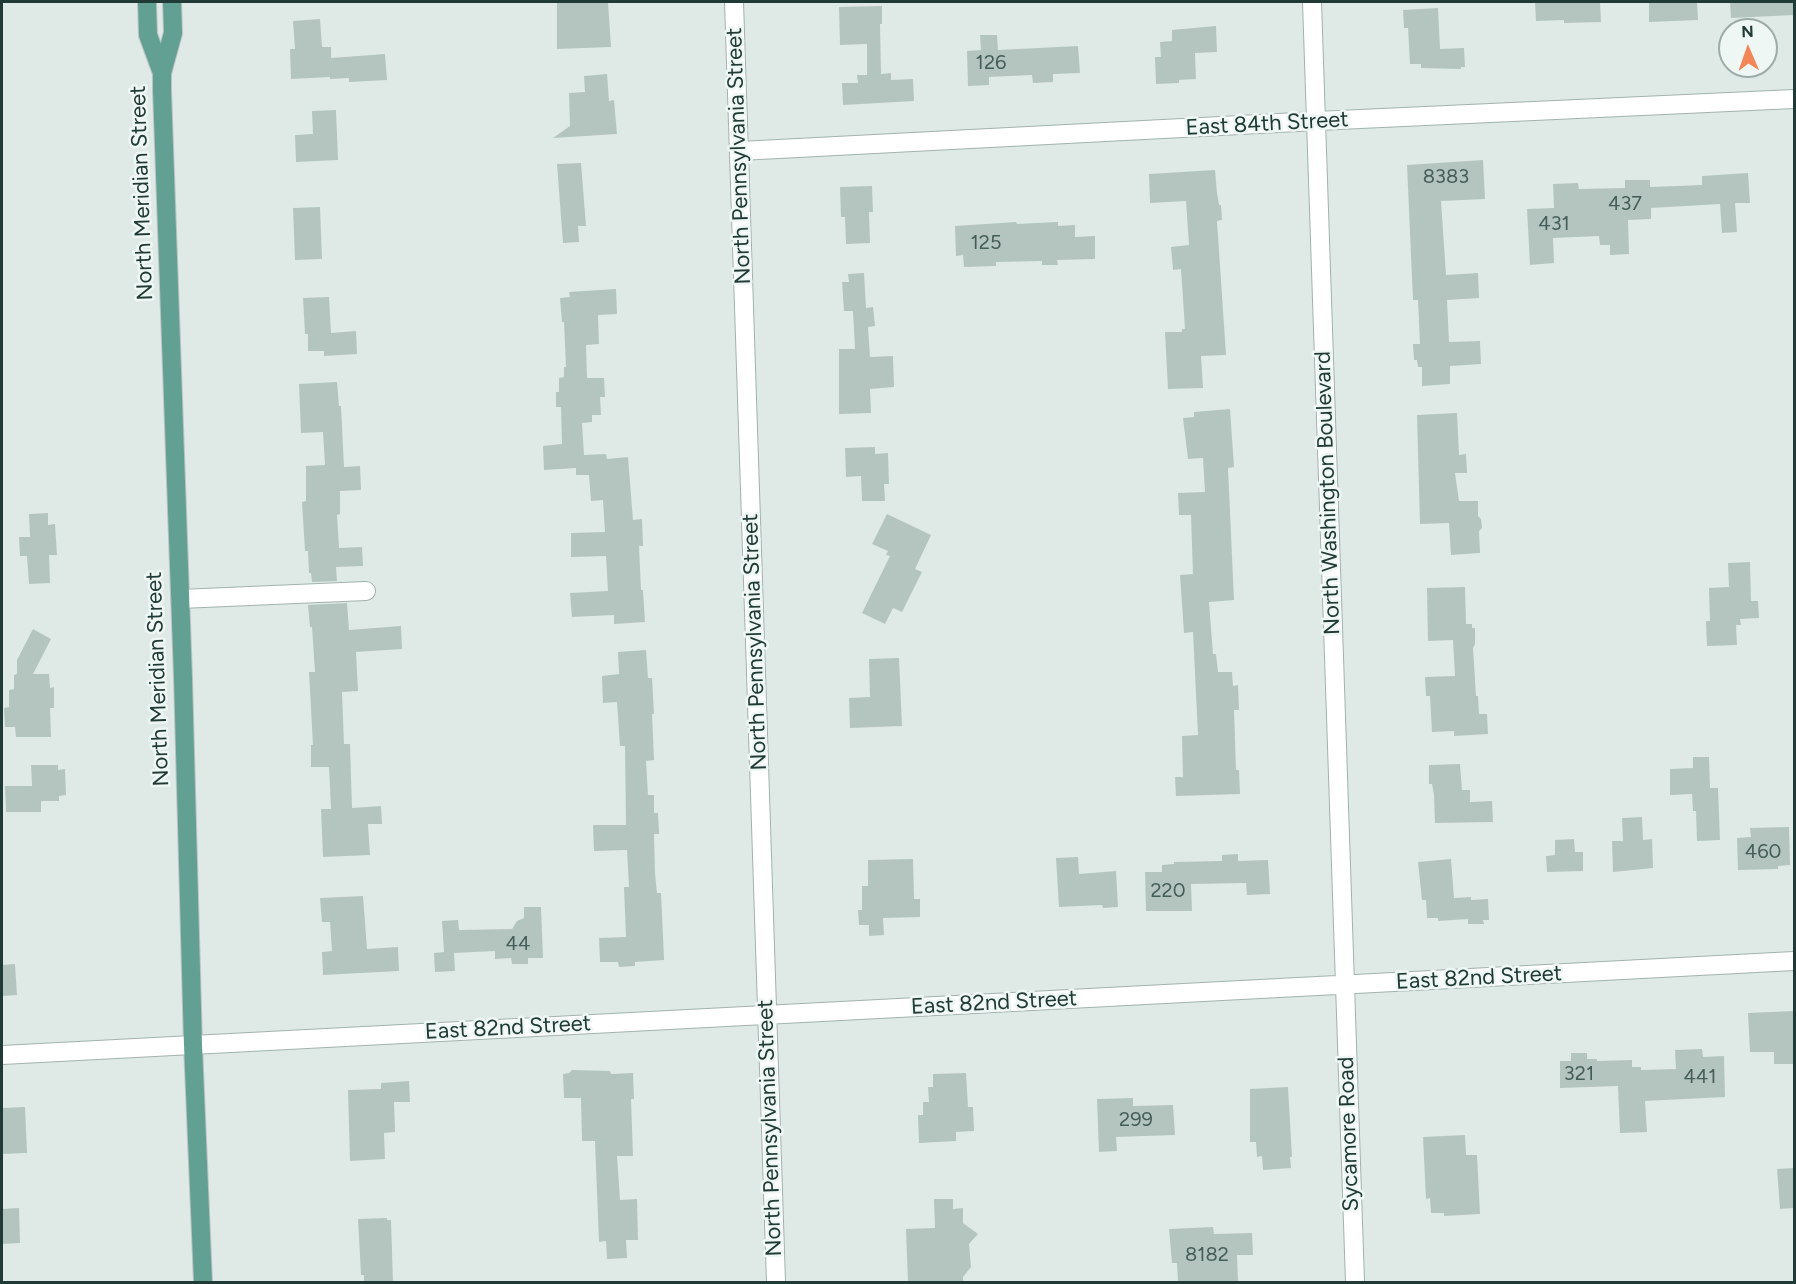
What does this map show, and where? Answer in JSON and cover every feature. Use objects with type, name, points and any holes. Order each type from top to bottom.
[{"type":"main road","name":"North Meridian Street","points":[[147,2],[148,35],[162,74]]},
{"type":"main road","name":"North Meridian Street","points":[[172,2],[173,33],[162,74],[193,1045],[203,1282]]},
{"type":"street","name":"North Pennsylvania Street","points":[[734,2],[776,1282]]},
{"type":"street","name":"North Washington Boulevard","points":[[1312,2],[1344,984]]},
{"type":"street","name":"East 84th Street","points":[[740,152],[1317,121],[1794,99]]},
{"type":"street","points":[[180,599],[366,591]]},
{"type":"street","name":"East 82nd Street","points":[[2,1055],[1794,961]]},
{"type":"street","name":"Sycamore Road","points":[[1344,984],[1355,1282]]},
{"type":"building","points":[[557,2],[608,2],[611,47],[557,49]]},
{"type":"building","points":[[1535,2],[1600,2],[1601,22],[1536,21]]},
{"type":"building","points":[[1649,2],[1697,2],[1698,20],[1649,22]]},
{"type":"building","points":[[1730,2],[1794,2],[1794,15],[1731,18]]},
{"type":"building","points":[[882,6],[881,74],[891,73],[891,80],[913,79],[914,101],[843,105],[842,83],[858,83],[857,75],[867,75],[867,44],[840,45],[839,7]]},
{"type":"building","points":[[1438,8],[1440,49],[1464,48],[1465,67],[1461,69],[1421,68],[1421,64],[1410,64],[1408,28],[1404,28],[1403,10]]},
{"type":"building","points":[[320,19],[322,47],[331,47],[331,58],[385,54],[387,80],[349,82],[349,78],[330,79],[330,77],[291,79],[290,49],[295,49],[293,21]]},
{"type":"building","points":[[1216,26],[1217,52],[1195,53],[1196,79],[1179,80],[1179,83],[1156,84],[1155,57],[1161,57],[1160,42],[1172,41],[1172,30]]},
{"type":"building","points":[[980,35],[997,35],[998,50],[1078,46],[1080,73],[1053,74],[1053,82],[1033,83],[1032,75],[989,77],[989,85],[968,86],[967,51],[981,50]]},
{"type":"building","points":[[607,74],[609,101],[614,100],[617,134],[553,138],[570,126],[569,93],[585,92],[584,76]]},
{"type":"building","points":[[336,110],[338,160],[296,162],[295,135],[313,134],[312,111]]},
{"type":"building","points":[[1483,160],[1485,199],[1441,201],[1446,275],[1478,273],[1479,298],[1447,300],[1449,342],[1480,341],[1481,364],[1450,366],[1450,384],[1422,386],[1422,367],[1418,367],[1417,360],[1414,360],[1413,344],[1420,344],[1418,300],[1413,300],[1407,165]]},
{"type":"building","points":[[581,163],[586,226],[578,226],[579,242],[563,243],[557,164]]},
{"type":"building","points":[[1215,170],[1222,220],[1217,221],[1226,355],[1201,356],[1203,388],[1168,389],[1165,332],[1182,332],[1182,329],[1185,329],[1181,269],[1173,270],[1171,247],[1189,245],[1186,201],[1150,203],[1149,174]]},
{"type":"building","points":[[1748,173],[1750,203],[1735,203],[1737,232],[1722,233],[1720,204],[1651,208],[1651,219],[1628,220],[1629,254],[1610,255],[1610,245],[1600,245],[1599,236],[1553,238],[1554,263],[1530,265],[1527,209],[1554,208],[1553,184],[1578,183],[1579,189],[1625,188],[1625,180],[1650,180],[1650,187],[1702,185],[1702,176]]},
{"type":"building","points":[[872,186],[873,212],[869,212],[870,243],[846,244],[845,217],[841,217],[840,187]]},
{"type":"building","points":[[320,207],[322,259],[295,260],[293,208]]},
{"type":"building","points":[[1016,222],[1017,224],[1058,222],[1058,226],[1075,225],[1075,237],[1095,236],[1095,259],[1057,260],[1058,265],[1042,265],[1042,261],[996,262],[996,266],[964,267],[963,255],[956,256],[955,226]]},
{"type":"building","points":[[864,273],[866,308],[873,307],[875,326],[868,327],[870,357],[893,356],[894,387],[870,389],[871,413],[839,414],[839,349],[855,349],[853,311],[844,311],[842,282],[849,282],[848,274]]},
{"type":"building","points":[[616,289],[617,314],[598,315],[599,344],[586,345],[587,378],[604,378],[605,397],[600,397],[601,415],[592,415],[592,422],[582,423],[584,455],[606,454],[607,459],[628,457],[633,520],[642,519],[643,546],[639,546],[645,622],[614,624],[614,615],[572,617],[570,593],[608,591],[606,556],[571,557],[571,533],[605,532],[603,500],[591,501],[589,475],[576,475],[576,468],[544,470],[543,446],[562,444],[561,407],[556,407],[559,378],[564,377],[564,367],[566,367],[564,322],[562,322],[560,298],[570,297],[569,292]]},
{"type":"building","points":[[329,297],[331,333],[356,331],[357,354],[324,356],[324,351],[308,351],[303,298]]},
{"type":"building","points":[[337,382],[339,406],[341,406],[344,467],[360,466],[361,490],[340,491],[340,514],[337,515],[339,548],[362,547],[363,566],[336,567],[337,581],[312,582],[311,573],[309,573],[308,551],[305,551],[302,502],[306,501],[306,466],[325,465],[323,432],[301,433],[299,384]]},
{"type":"building","points":[[1230,409],[1234,467],[1228,468],[1234,600],[1209,602],[1213,654],[1216,654],[1218,672],[1232,672],[1233,686],[1238,685],[1239,710],[1234,710],[1236,770],[1239,770],[1240,794],[1176,796],[1175,777],[1183,777],[1182,736],[1198,735],[1193,632],[1184,633],[1180,575],[1193,574],[1191,515],[1179,515],[1178,493],[1205,492],[1203,458],[1188,459],[1183,418],[1194,417],[1194,412]]},
{"type":"building","points":[[1457,413],[1459,455],[1466,454],[1467,473],[1455,473],[1459,501],[1478,501],[1478,516],[1481,519],[1482,528],[1479,531],[1480,553],[1451,555],[1449,523],[1420,524],[1417,415]]},
{"type":"building","points":[[875,447],[875,454],[888,453],[889,484],[884,484],[885,501],[862,501],[861,476],[846,477],[845,448]]},
{"type":"building","points":[[48,513],[48,525],[55,524],[57,555],[49,555],[50,583],[29,584],[27,556],[20,556],[19,537],[30,537],[29,514]]},
{"type":"building","points":[[887,514],[931,535],[915,569],[922,572],[902,612],[893,608],[885,624],[862,613],[890,556],[886,555],[888,551],[872,544]]},
{"type":"building","points":[[1750,562],[1751,601],[1758,601],[1759,618],[1740,619],[1741,625],[1736,625],[1737,645],[1707,646],[1706,621],[1710,621],[1709,588],[1729,587],[1728,563]]},
{"type":"building","points":[[1465,587],[1466,624],[1472,624],[1472,628],[1475,628],[1473,648],[1476,696],[1478,696],[1479,714],[1487,714],[1488,734],[1454,736],[1454,731],[1432,732],[1430,696],[1426,696],[1425,677],[1455,676],[1453,640],[1428,641],[1427,588]]},
{"type":"building","points":[[347,603],[349,630],[401,626],[402,649],[356,652],[358,691],[342,692],[344,744],[350,744],[352,808],[381,806],[382,824],[368,824],[370,855],[323,857],[321,809],[331,809],[329,767],[311,767],[311,745],[313,745],[309,672],[315,672],[308,605]]},
{"type":"building","points":[[33,629],[51,639],[33,674],[49,674],[50,688],[54,687],[54,708],[50,708],[51,737],[16,737],[15,727],[5,727],[4,708],[9,707],[9,690],[14,689],[17,660]]},
{"type":"building","points":[[646,650],[648,678],[652,678],[654,760],[646,761],[648,795],[654,795],[654,813],[658,813],[659,834],[654,834],[655,873],[657,893],[661,893],[664,960],[635,962],[635,966],[619,967],[618,962],[600,962],[599,938],[626,937],[624,887],[629,887],[627,850],[594,851],[593,825],[626,825],[625,746],[620,746],[617,702],[603,703],[602,676],[619,674],[618,652]]},
{"type":"building","points":[[899,658],[902,726],[850,728],[849,698],[870,697],[869,659]]},
{"type":"building","points":[[1693,757],[1709,757],[1710,788],[1718,788],[1720,840],[1697,841],[1696,811],[1693,811],[1692,794],[1670,795],[1670,769],[1693,768]]},
{"type":"building","points":[[1460,764],[1462,790],[1470,790],[1470,802],[1492,801],[1493,822],[1435,823],[1434,795],[1432,784],[1429,784],[1429,765]]},
{"type":"building","points":[[31,765],[58,765],[58,770],[65,769],[66,795],[59,796],[59,801],[41,801],[41,812],[6,812],[5,786],[32,786]]},
{"type":"building","points":[[1642,817],[1643,840],[1652,839],[1653,868],[1613,872],[1612,841],[1623,841],[1622,818]]},
{"type":"building","points":[[1789,827],[1790,865],[1778,866],[1778,869],[1738,870],[1737,838],[1751,837],[1750,828]]},
{"type":"building","points":[[1574,839],[1575,852],[1583,852],[1583,871],[1547,872],[1546,856],[1555,855],[1555,840]]},
{"type":"building","points":[[1238,854],[1238,861],[1268,860],[1270,894],[1247,895],[1246,883],[1191,884],[1192,911],[1146,911],[1145,872],[1162,872],[1162,865],[1174,864],[1174,862],[1222,861],[1222,855]]},
{"type":"building","points":[[1078,857],[1079,874],[1116,871],[1118,907],[1103,908],[1102,905],[1059,907],[1056,858]]},
{"type":"building","points":[[913,859],[914,899],[920,899],[920,917],[883,918],[884,935],[869,936],[869,925],[859,925],[858,910],[862,910],[862,886],[868,886],[868,860]]},
{"type":"building","points":[[1451,859],[1454,898],[1488,899],[1489,920],[1483,920],[1484,924],[1468,924],[1468,919],[1438,921],[1438,918],[1427,918],[1426,900],[1422,900],[1418,862]]},
{"type":"building","points":[[363,896],[367,949],[398,947],[399,971],[323,975],[322,952],[332,951],[330,922],[322,922],[320,898]]},
{"type":"building","points":[[524,907],[541,907],[543,958],[528,958],[528,964],[512,964],[511,958],[495,959],[495,951],[454,953],[455,971],[435,972],[434,953],[444,952],[442,921],[458,920],[459,930],[512,929],[517,921],[524,918]]},
{"type":"building","points":[[15,964],[17,995],[2,996],[2,965]]},
{"type":"building","points":[[1794,1011],[1794,1064],[1774,1064],[1774,1052],[1750,1052],[1748,1013]]},
{"type":"building","points":[[1702,1049],[1703,1057],[1724,1056],[1725,1097],[1645,1101],[1647,1132],[1620,1133],[1618,1086],[1560,1088],[1560,1061],[1571,1061],[1571,1053],[1587,1053],[1587,1059],[1597,1059],[1597,1061],[1632,1060],[1632,1067],[1641,1067],[1641,1070],[1676,1069],[1675,1050]]},
{"type":"building","points":[[572,1070],[610,1071],[611,1074],[633,1073],[634,1099],[631,1099],[633,1156],[617,1156],[620,1200],[637,1199],[638,1240],[626,1240],[627,1258],[607,1259],[606,1241],[599,1242],[595,1141],[582,1141],[581,1098],[564,1098],[563,1074]]},
{"type":"building","points":[[966,1073],[968,1107],[973,1107],[974,1131],[956,1132],[956,1141],[919,1143],[918,1115],[923,1115],[923,1102],[929,1102],[928,1087],[933,1087],[933,1074]]},
{"type":"building","points":[[409,1081],[410,1102],[394,1102],[395,1132],[384,1133],[385,1159],[350,1161],[348,1090],[381,1089],[381,1083]]},
{"type":"building","points":[[1288,1087],[1291,1168],[1263,1170],[1262,1156],[1257,1157],[1256,1142],[1250,1142],[1250,1089]]},
{"type":"building","points":[[1133,1098],[1133,1106],[1173,1105],[1175,1135],[1116,1137],[1117,1151],[1099,1152],[1097,1099]]},
{"type":"building","points":[[25,1107],[27,1153],[2,1154],[2,1108]]},
{"type":"building","points":[[1465,1135],[1466,1155],[1477,1155],[1480,1214],[1444,1216],[1444,1213],[1431,1213],[1430,1198],[1426,1199],[1423,1137]]},
{"type":"building","points":[[1794,1168],[1794,1208],[1780,1209],[1777,1169]]},
{"type":"building","points":[[934,1199],[953,1199],[953,1209],[963,1208],[963,1223],[978,1234],[969,1244],[971,1267],[963,1277],[963,1282],[908,1282],[906,1229],[935,1228]]},
{"type":"building","points":[[19,1208],[20,1243],[2,1244],[2,1209]]},
{"type":"building","points":[[387,1218],[391,1220],[393,1282],[364,1282],[364,1275],[361,1275],[358,1219]]},
{"type":"building","points":[[1213,1227],[1214,1234],[1252,1233],[1253,1255],[1237,1255],[1238,1282],[1178,1282],[1177,1263],[1172,1263],[1169,1229]]}]
